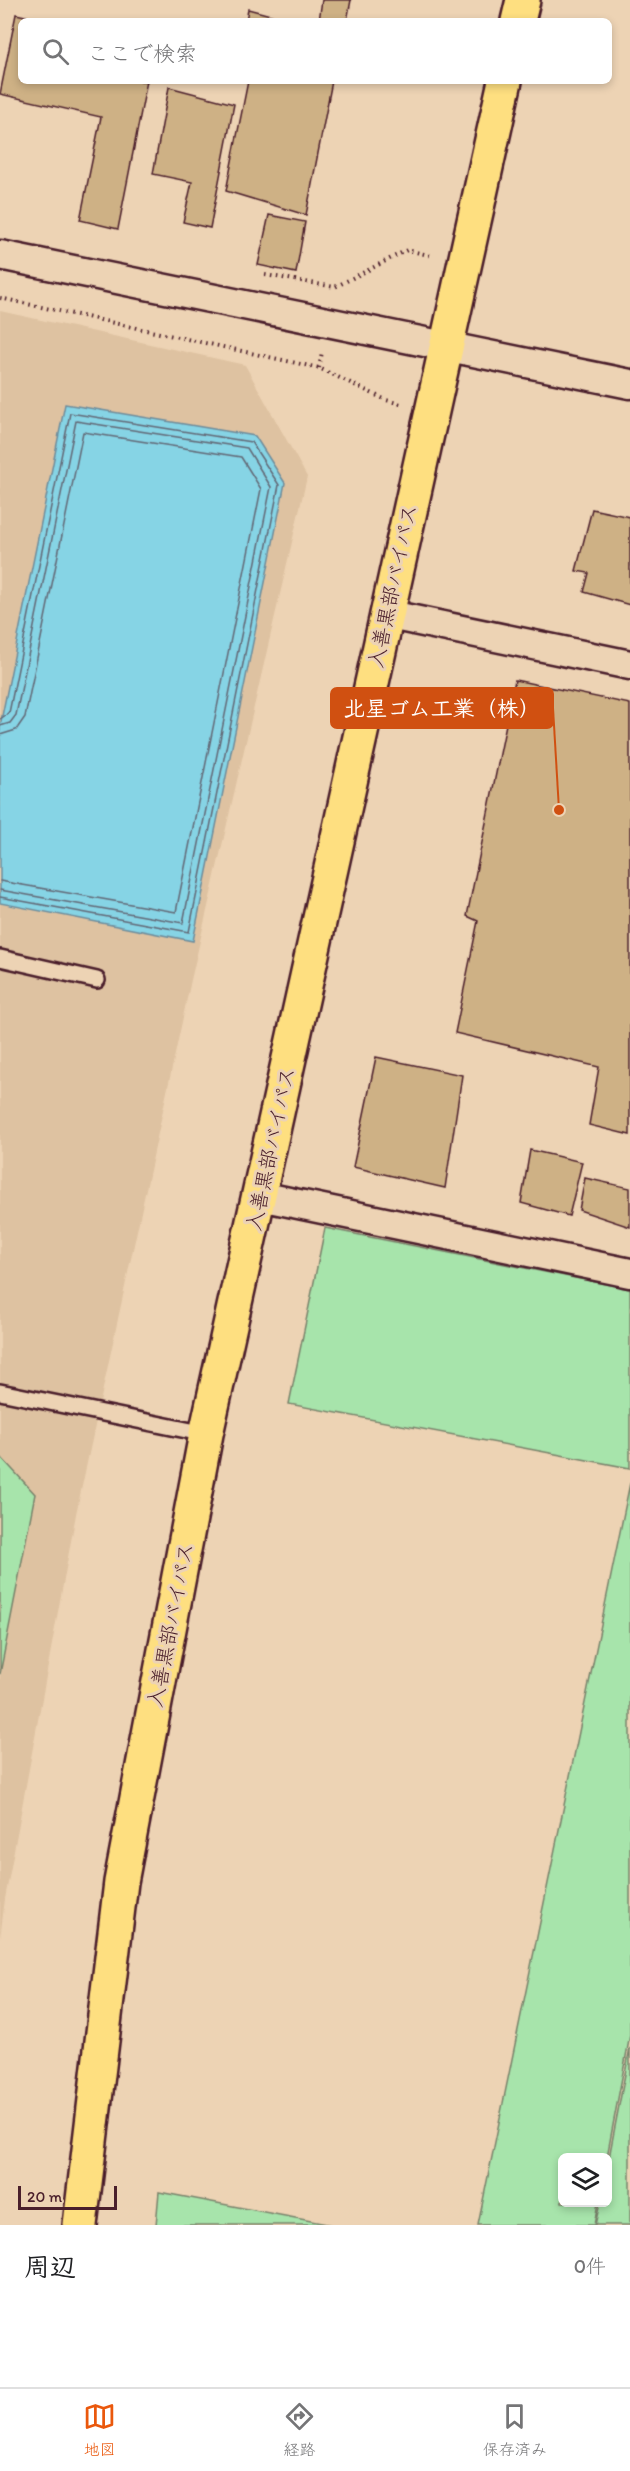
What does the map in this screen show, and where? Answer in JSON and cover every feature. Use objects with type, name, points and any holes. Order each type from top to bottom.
[{"type":"highway","points":[[519,18],[523,0]]},
{"type":"highway","name":"入善黒部バイパス","points":[[80,2225],[121,1882],[207,1434],[385,614],[504,84]]},
{"type":"street","points":[[0,255],[630,384]]},
{"type":"street","points":[[385,614],[630,665]]},
{"type":"street","points":[[260,1196],[630,1273]]},
{"type":"lane","points":[[0,958],[97,980]]},
{"type":"lane","points":[[0,1392],[207,1434]]},
{"type":"path","points":[[255,273],[335,287],[407,250],[464,263]]},
{"type":"path","points":[[0,298],[319,368],[386,400],[430,410]]},
{"type":"shaded area","points":[[0,311],[245,365],[307,477],[191,980],[76,1514],[5,1899],[0,1938]]},
{"type":"green space","points":[[325,1228],[630,1289],[630,1468],[289,1404]]},
{"type":"green space","points":[[0,1456],[35,1494],[0,1674]]},
{"type":"green space","points":[[630,1483],[630,2035],[608,2153],[558,2153],[558,2207],[597,2207],[594,2225],[478,2225]]},
{"type":"green space","points":[[630,2048],[630,2225],[595,2225],[599,2207],[612,2207],[612,2153],[610,2153]]},
{"type":"green space","points":[[159,2192],[332,2225],[156,2225]]},
{"type":"water","points":[[65,404],[255,436],[285,483],[193,941],[0,903],[0,726]]},
{"type":"building","points":[[322,0],[351,0],[348,18],[319,18]]},
{"type":"building","points":[[248,9],[282,18],[246,18]]},
{"type":"building","points":[[16,14],[34,18],[18,18],[18,84],[146,84],[118,229],[80,220],[101,117],[0,94]]},
{"type":"building","points":[[247,84],[331,84],[306,215],[226,191]]},
{"type":"building","points":[[169,87],[234,104],[210,228],[183,222],[192,182],[153,174]]},
{"type":"building","points":[[269,215],[305,222],[296,273],[258,265]]},
{"type":"building","points":[[592,509],[630,517],[630,605],[584,592],[589,573],[576,571]]},
{"type":"building","points":[[515,680],[630,704],[630,1135],[589,1125],[599,1067],[455,1033],[478,921],[467,916]]},
{"type":"building","points":[[376,1057],[462,1075],[445,1188],[353,1167]]},
{"type":"building","points":[[530,1150],[582,1162],[569,1216],[521,1203]]},
{"type":"building","points":[[585,1178],[630,1188],[630,1227],[579,1210]]},
{"type":"place","name":"北星ゴム工業（株）","points":[[559,810]]}]
